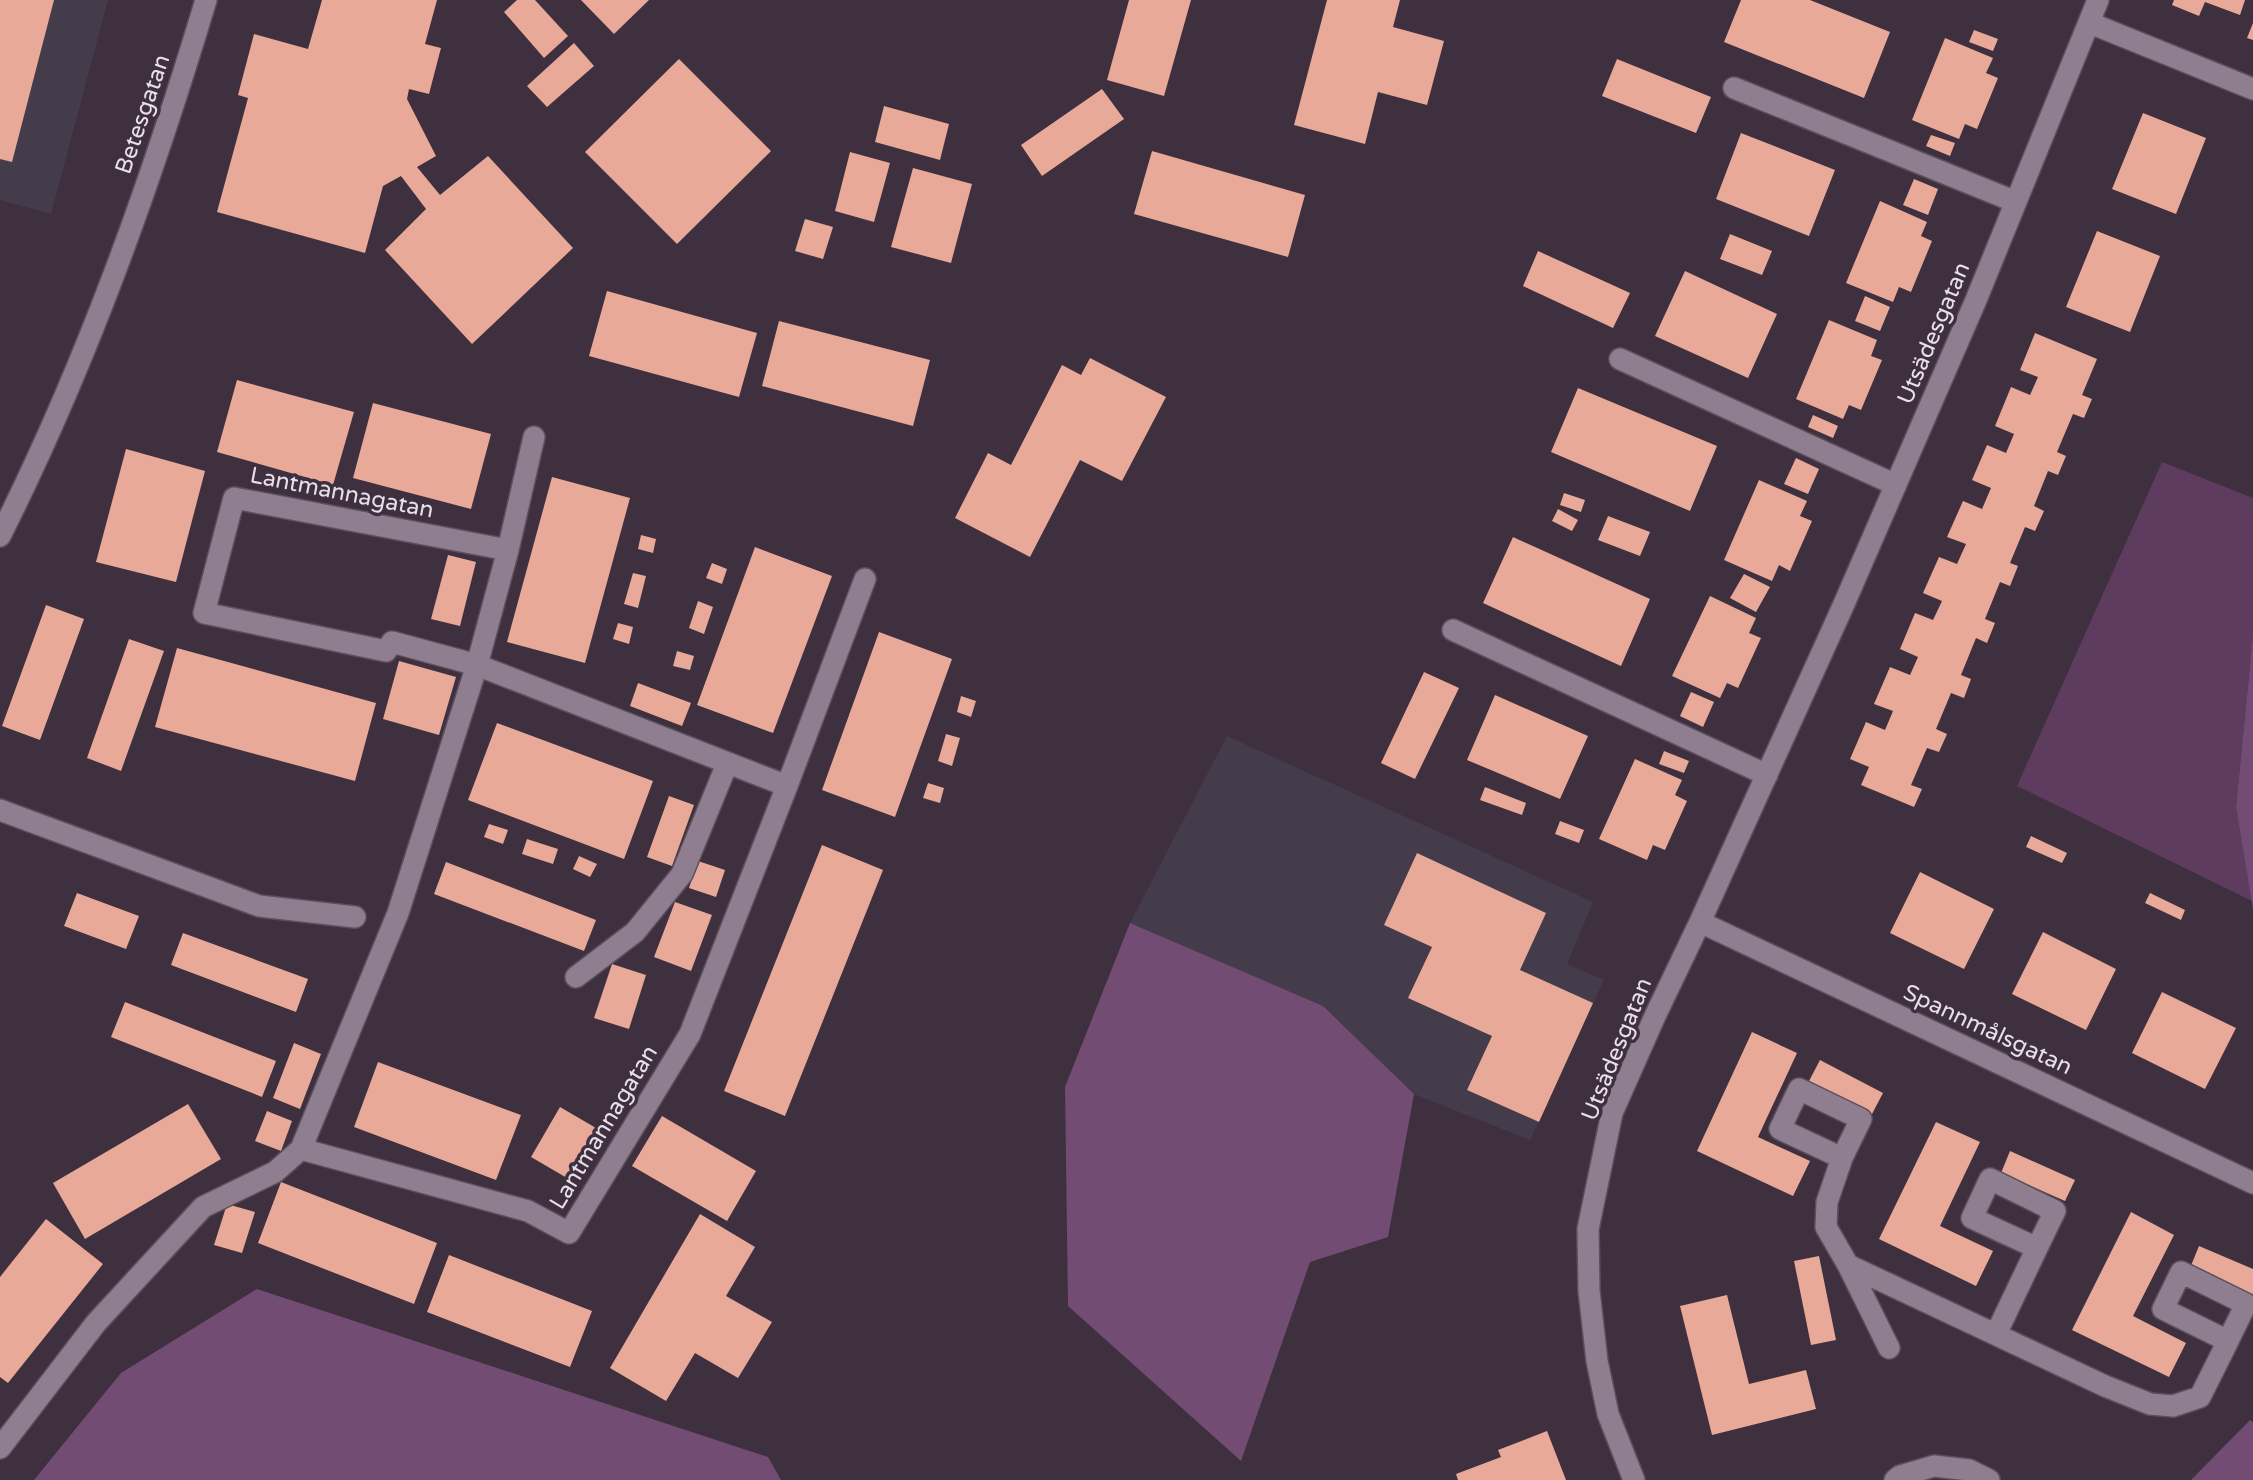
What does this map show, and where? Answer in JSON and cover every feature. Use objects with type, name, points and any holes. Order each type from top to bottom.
[{"type":"street","name":"Betesgatan","points":[[0,536],[52,428],[125,244],[179,90],[206,0]]},
{"type":"street","name":"Utsädesgatan","points":[[1634,1480],[1608,1415],[1597,1362],[1589,1291],[1587,1229],[1612,1113],[1896,485],[2098,0]]},
{"type":"street","points":[[2090,23],[2253,89]]},
{"type":"street","points":[[1734,88],[2016,202]]},
{"type":"street","points":[[1620,359],[1896,485]]},
{"type":"street","points":[[0,1448],[96,1323],[203,1207],[275,1172],[301,1149],[398,913],[477,665],[534,438]]},
{"type":"street","name":"Lantmannagatan","points":[[508,550],[234,498],[204,613],[386,651],[393,642],[477,665],[788,786]]},
{"type":"street","name":"Lantmannagatan","points":[[301,1149],[528,1211],[569,1233],[690,1034],[788,786],[864,579]]},
{"type":"street","points":[[1453,630],[1767,775]]},
{"type":"street","points":[[576,977],[635,932],[682,874],[727,764]]},
{"type":"street","points":[[0,810],[259,906],[355,917]]},
{"type":"street","name":"Spannmålsgatan","points":[[1700,922],[2253,1184]]},
{"type":"street","points":[[1842,1158],[1827,1202],[1826,1227],[1889,1348]]},
{"type":"street","points":[[1996,1334],[2037,1248]]},
{"type":"street","points":[[1848,1265],[2105,1386],[2150,1404],[2173,1406],[2200,1398],[2228,1341]]},
{"type":"street","points":[[1895,1480],[1934,1466],[1969,1470],[1989,1480]]},
{"type":"shaded area","points":[[0,0],[108,0],[51,214],[0,200]]},
{"type":"shaded area","points":[[2162,462],[2253,498],[2253,635],[2236,807],[2252,901],[2017,786]]},
{"type":"shaded area","points":[[2253,635],[2253,909],[2236,807]]},
{"type":"shaded area","points":[[1227,736],[1593,902],[1567,964],[1604,980],[1530,1140],[1414,1094],[1323,1006],[1130,923]]},
{"type":"shaded area","points":[[1130,923],[1323,1006],[1414,1094],[1388,1237],[1310,1262],[1241,1461],[1068,1306],[1065,1087]]},
{"type":"shaded area","points":[[257,1289],[768,1457],[781,1480],[34,1480],[121,1373]]},
{"type":"shaded area","points":[[2250,1420],[2253,1422],[2253,1480],[2191,1480]]},
{"type":"building","points":[[0,0],[54,0],[12,162],[0,159]]},
{"type":"building","points":[[322,0],[437,0],[425,44],[441,48],[429,94],[409,89],[407,99],[436,156],[417,167],[440,195],[488,156],[573,248],[472,344],[385,250],[426,209],[401,176],[383,186],[365,253],[217,212],[248,98],[238,95],[254,34],[308,49]]},
{"type":"building","points":[[517,0],[535,0],[568,36],[544,58],[504,12]]},
{"type":"building","points":[[581,0],[649,0],[614,34]]},
{"type":"building","points":[[1129,0],[1191,0],[1164,96],[1107,80]]},
{"type":"building","points":[[1327,0],[1400,0],[1393,27],[1444,41],[1427,105],[1378,92],[1365,144],[1294,125]]},
{"type":"building","points":[[1741,0],[1810,0],[1890,32],[1864,98],[1724,42]]},
{"type":"building","points":[[2174,0],[2245,0],[2240,15],[2205,2],[2199,16],[2172,5]]},
{"type":"building","points":[[2253,23],[2253,40],[2247,38]]},
{"type":"building","points":[[1974,30],[1998,39],[1993,51],[1969,42]]},
{"type":"building","points":[[1945,38],[1993,58],[1986,73],[1998,78],[1977,129],[1965,124],[1959,139],[1912,120]]},
{"type":"building","points":[[574,43],[594,66],[547,107],[527,86]]},
{"type":"building","points":[[679,59],[771,151],[677,244],[585,152]]},
{"type":"building","points":[[1617,59],[1711,97],[1696,133],[1602,96]]},
{"type":"building","points":[[1102,89],[1124,119],[1042,176],[1021,145]]},
{"type":"building","points":[[884,106],[949,124],[940,160],[875,142]]},
{"type":"building","points":[[2143,113],[2206,138],[2176,214],[2112,189]]},
{"type":"building","points":[[1741,133],[1835,170],[1809,236],[1716,199]]},
{"type":"building","points":[[1931,135],[1955,143],[1950,156],[1926,146]]},
{"type":"building","points":[[1152,151],[1305,195],[1288,257],[1134,214]]},
{"type":"building","points":[[850,152],[890,163],[874,222],[835,211]]},
{"type":"building","points":[[913,168],[972,184],[951,263],[891,247]]},
{"type":"building","points":[[1914,179],[1938,189],[1928,215],[1903,205]]},
{"type":"building","points":[[1880,201],[1927,222],[1921,236],[1932,241],[1911,292],[1899,287],[1893,302],[1846,283]]},
{"type":"building","points":[[805,219],[833,227],[823,259],[795,251]]},
{"type":"building","points":[[2097,231],[2160,256],[2130,332],[2066,307]]},
{"type":"building","points":[[1730,234],[1772,251],[1762,275],[1720,259]]},
{"type":"building","points":[[1538,251],[1630,293],[1613,328],[1523,286]]},
{"type":"building","points":[[1685,271],[1777,314],[1748,378],[1655,336]]},
{"type":"building","points":[[607,291],[757,333],[739,397],[589,356]]},
{"type":"building","points":[[1865,296],[1890,307],[1880,331],[1855,321]]},
{"type":"building","points":[[1829,320],[1877,340],[1871,356],[1882,360],[1861,410],[1849,405],[1843,419],[1796,399]]},
{"type":"building","points":[[779,321],[930,360],[913,426],[762,386]]},
{"type":"building","points":[[2035,333],[2097,359],[2082,395],[2092,399],[2084,418],[2073,414],[2057,452],[2066,456],[2058,475],[2048,471],[2034,506],[2044,511],[2035,531],[2025,527],[2010,563],[2018,566],[2010,586],[2000,582],[1985,619],[1995,623],[1987,643],[1976,638],[1961,675],[1971,679],[1964,698],[1951,693],[1936,729],[1947,734],[1939,752],[1927,748],[1911,785],[1922,789],[1914,807],[1861,785],[1869,767],[1850,759],[1866,722],[1885,730],[1893,711],[1874,704],[1890,667],[1910,675],[1918,657],[1900,649],[1915,613],[1933,620],[1942,601],[1923,593],[1939,557],[1957,564],[1966,544],[1947,537],[1963,501],[1982,509],[1991,488],[1972,480],[1987,445],[2006,453],[2014,434],[1995,426],[2011,387],[2030,395],[2038,377],[2020,370]]},
{"type":"building","points":[[1090,358],[1166,397],[1122,481],[1080,460],[1030,557],[955,518],[988,453],[1011,465],[1062,365],[1081,375]]},
{"type":"building","points":[[237,380],[354,412],[333,485],[217,452]]},
{"type":"building","points":[[1578,388],[1717,446],[1690,511],[1551,452]]},
{"type":"building","points":[[373,403],[491,434],[471,509],[353,478]]},
{"type":"building","points":[[1813,415],[1838,426],[1833,438],[1808,427]]},
{"type":"building","points":[[126,449],[205,471],[176,582],[96,562]]},
{"type":"building","points":[[1796,458],[1819,469],[1808,494],[1784,484]]},
{"type":"building","points":[[552,477],[630,498],[585,663],[507,642]]},
{"type":"building","points":[[1759,480],[1807,501],[1800,516],[1812,521],[1790,571],[1779,565],[1772,581],[1724,560]]},
{"type":"building","points":[[1564,493],[1585,500],[1581,512],[1560,505]]},
{"type":"building","points":[[1558,509],[1578,520],[1572,531],[1552,521]]},
{"type":"building","points":[[1608,516],[1650,532],[1640,556],[1598,540]]},
{"type":"building","points":[[641,535],[656,539],[653,553],[638,549]]},
{"type":"building","points":[[1513,537],[1650,599],[1621,666],[1483,603]]},
{"type":"building","points":[[755,547],[832,576],[773,733],[697,705]]},
{"type":"building","points":[[448,555],[476,562],[460,626],[431,619]]},
{"type":"building","points":[[712,563],[727,569],[722,584],[706,578]]},
{"type":"building","points":[[633,573],[646,576],[638,608],[624,604]]},
{"type":"building","points":[[1744,574],[1770,587],[1756,612],[1730,598]]},
{"type":"building","points":[[1710,596],[1756,618],[1749,633],[1761,638],[1738,688],[1727,683],[1720,698],[1672,676]]},
{"type":"building","points":[[698,601],[713,607],[704,634],[689,628]]},
{"type":"building","points":[[46,605],[84,619],[40,740],[2,726]]},
{"type":"building","points":[[618,623],[633,627],[629,644],[613,639]]},
{"type":"building","points":[[879,632],[952,659],[895,817],[822,790]]},
{"type":"building","points":[[129,639],[164,651],[121,771],[87,758]]},
{"type":"building","points":[[177,648],[376,703],[355,781],[155,727]]},
{"type":"building","points":[[677,651],[694,656],[690,670],[673,666]]},
{"type":"building","points":[[399,661],[456,677],[439,735],[383,719]]},
{"type":"building","points":[[1424,672],[1459,688],[1415,779],[1381,763]]},
{"type":"building","points":[[638,683],[691,703],[682,726],[630,706]]},
{"type":"building","points":[[1691,692],[1714,702],[1703,727],[1680,716]]},
{"type":"building","points":[[1495,695],[1588,736],[1560,799],[1467,760]]},
{"type":"building","points":[[961,696],[976,701],[971,717],[957,712]]},
{"type":"building","points":[[497,723],[653,781],[624,859],[468,800]]},
{"type":"building","points":[[946,734],[960,738],[952,766],[938,761]]},
{"type":"building","points":[[1664,751],[1689,761],[1684,773],[1659,764]]},
{"type":"building","points":[[1635,759],[1682,780],[1675,795],[1687,801],[1665,850],[1653,845],[1647,860],[1599,839]]},
{"type":"building","points":[[928,783],[944,788],[940,803],[923,798]]},
{"type":"building","points":[[1485,787],[1526,803],[1522,815],[1480,800]]},
{"type":"building","points":[[669,796],[694,805],[672,866],[647,857]]},
{"type":"building","points":[[1560,821],[1584,830],[1579,843],[1555,834]]},
{"type":"building","points":[[489,824],[508,830],[503,844],[484,837]]},
{"type":"building","points":[[2031,836],[2067,853],[2062,863],[2026,847]]},
{"type":"building","points":[[527,839],[558,849],[553,864],[522,854]]},
{"type":"building","points":[[822,845],[883,870],[785,1116],[724,1091]]},
{"type":"building","points":[[1417,853],[1546,913],[1520,970],[1593,1003],[1539,1122],[1467,1090],[1492,1036],[1408,998],[1432,947],[1384,925]]},
{"type":"building","points":[[579,856],[597,864],[590,877],[573,869]]},
{"type":"building","points":[[698,861],[725,870],[716,897],[689,888]]},
{"type":"building","points":[[446,862],[596,920],[584,951],[434,894]]},
{"type":"building","points":[[1920,872],[1994,909],[1964,969],[1890,933]]},
{"type":"building","points":[[77,893],[139,916],[126,949],[64,926]]},
{"type":"building","points":[[2150,893],[2185,910],[2181,920],[2145,903]]},
{"type":"building","points":[[675,902],[712,915],[691,971],[654,957]]},
{"type":"building","points":[[2043,932],[2116,969],[2086,1030],[2012,994]]},
{"type":"building","points":[[183,933],[308,979],[296,1012],[171,965]]},
{"type":"building","points":[[612,964],[646,975],[629,1029],[594,1018]]},
{"type":"building","points":[[2162,992],[2236,1028],[2205,1089],[2132,1053]]},
{"type":"building","points":[[125,1002],[276,1061],[262,1097],[111,1037]]},
{"type":"building","points":[[1752,1032],[1797,1053],[1758,1137],[1810,1161],[1793,1196],[1697,1151]]},
{"type":"building","points":[[294,1043],[321,1054],[300,1109],[273,1098]]},
{"type":"building","points":[[1820,1060],[1883,1093],[1872,1114],[1809,1081]]},
{"type":"building","points":[[378,1062],[521,1115],[496,1180],[354,1127]]},
{"type":"building","points":[[188,1104],[221,1159],[85,1239],[53,1183]]},
{"type":"building","points":[[560,1107],[608,1135],[579,1185],[531,1157]]},
{"type":"building","points":[[267,1111],[292,1121],[281,1151],[255,1141]]},
{"type":"building","points":[[662,1116],[756,1171],[727,1221],[632,1166]]},
{"type":"building","points":[[1936,1122],[1980,1142],[1940,1226],[1993,1251],[1976,1286],[1879,1239]]},
{"type":"building","points":[[2010,1151],[2075,1180],[2065,1201],[2001,1173]]},
{"type":"building","points":[[281,1182],[437,1243],[414,1304],[258,1243]]},
{"type":"building","points":[[227,1204],[255,1212],[242,1253],[214,1245]]},
{"type":"building","points":[[2131,1212],[2174,1235],[2133,1316],[2186,1343],[2169,1377],[2072,1330]]},
{"type":"building","points":[[700,1214],[755,1247],[726,1296],[772,1322],[738,1378],[695,1353],[666,1401],[610,1368]]},
{"type":"building","points":[[46,1219],[103,1264],[8,1383],[0,1377],[0,1277]]},
{"type":"building","points":[[2199,1246],[2253,1269],[2253,1295],[2190,1268]]},
{"type":"building","points":[[449,1255],[592,1311],[570,1367],[427,1312]]},
{"type":"building","points":[[1819,1256],[1836,1340],[1811,1345],[1794,1261]]},
{"type":"building","points":[[1727,1295],[1749,1384],[1806,1370],[1816,1409],[1712,1435],[1680,1306]]},
{"type":"building","points":[[1547,1431],[1566,1480],[1458,1480],[1456,1474],[1501,1457],[1498,1450]]}]
